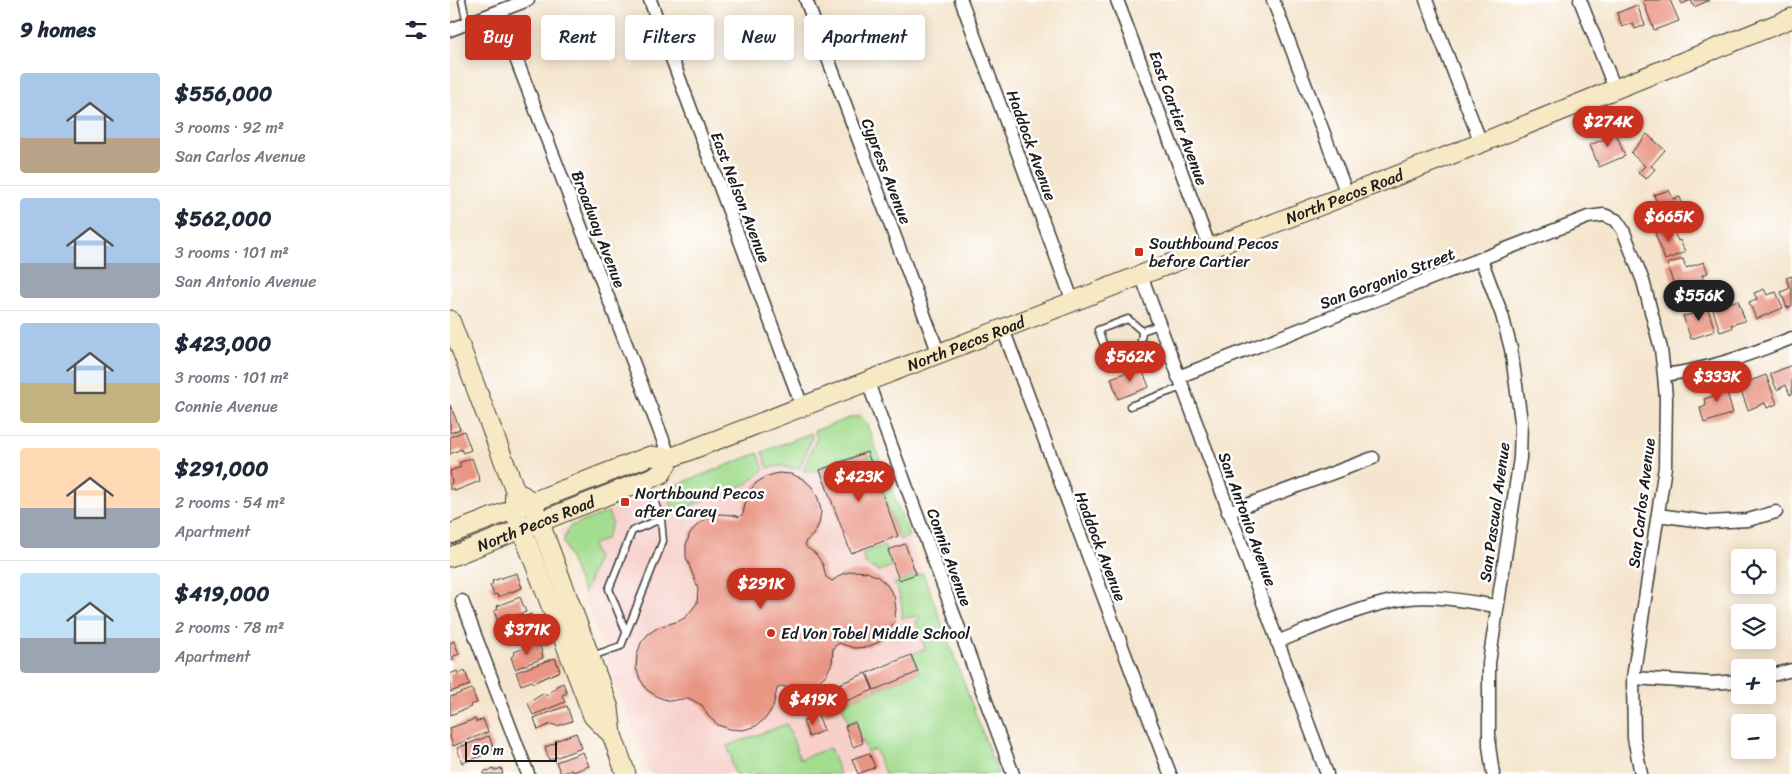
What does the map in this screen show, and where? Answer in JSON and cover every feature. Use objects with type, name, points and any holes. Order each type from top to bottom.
[{"type":"main road","name":"North Pecos Road","points":[[450,534],[650,456],[670,458],[1481,143],[1792,18]]},
{"type":"main road","points":[[450,320],[515,490],[514,509],[593,716],[612,735]]},
{"type":"main road","name":"North Pecos Road","points":[[450,557],[661,474],[670,458]]},
{"type":"main road","points":[[515,490],[532,502],[608,708],[612,735],[626,774]]},
{"type":"street","points":[[490,15],[528,0]]},
{"type":"street","name":"East Nelson Avenue","points":[[650,0],[802,406]]},
{"type":"street","name":"Cypress Avenue","points":[[806,0],[939,354]]},
{"type":"street","name":"Haddock Avenue","points":[[961,0],[1074,302]]},
{"type":"street","name":"East Cartier Avenue","points":[[1117,0],[1210,248]]},
{"type":"street","points":[[1273,0],[1347,194]]},
{"type":"street","points":[[1426,0],[1481,143]]},
{"type":"street","points":[[1580,0],[1615,89]]},
{"type":"street","name":"Broadway Avenue","points":[[498,12],[670,458]]},
{"type":"street","points":[[450,30],[465,25]]},
{"type":"street","name":"San Gorgonio Street","points":[[1180,382],[1588,217],[1604,215],[1609,217]]},
{"type":"street","name":"San Carlos Avenue","points":[[1609,217],[1616,220],[1623,230],[1643,281],[1660,349],[1666,398],[1665,467],[1633,678],[1634,738],[1641,774]]},
{"type":"street","name":"San Pascual Avenue","points":[[1481,259],[1502,315],[1511,349],[1521,421],[1520,458],[1489,663],[1489,746],[1493,774]]},
{"type":"street","name":"San Antonio Avenue","points":[[1141,276],[1327,774]]},
{"type":"street","name":"Haddock Avenue","points":[[1003,329],[1170,774]]},
{"type":"street","points":[[1664,375],[1691,371],[1739,359],[1792,338]]},
{"type":"street","name":"Connie Avenue","points":[[867,380],[1014,774]]},
{"type":"street","points":[[1228,512],[1373,458]]},
{"type":"street","points":[[1658,515],[1709,522],[1748,520],[1776,512]]},
{"type":"street","points":[[1277,642],[1358,611],[1409,598],[1443,598],[1497,606]]},
{"type":"street","points":[[462,601],[528,774]]},
{"type":"street","points":[[1776,674],[1792,670]]},
{"type":"street","points":[[1633,678],[1711,683],[1731,682]]},
{"type":"lane","points":[[462,0],[465,15]]},
{"type":"lane","points":[[1128,319],[1142,331],[1140,350],[1111,364],[1098,330],[1128,319]]},
{"type":"lane","points":[[1142,331],[1159,325]]},
{"type":"lane","points":[[1130,406],[1180,382]]},
{"type":"lane","points":[[590,656],[621,646],[663,541],[661,519],[646,480]]},
{"type":"lane","points":[[626,632],[609,589],[632,531],[661,519]]},
{"type":"shaded area","name":"Ed Von Tobel Middle School","points":[[862,412],[997,774],[650,774],[559,530]]},
{"type":"green space","points":[[852,417],[859,417],[866,422],[909,536],[900,540],[867,451],[810,473],[803,470],[817,438],[814,431]]},
{"type":"green space","points":[[811,433],[812,438],[799,469],[779,466],[768,468],[762,452]]},
{"type":"green space","points":[[758,453],[764,470],[747,484],[674,512],[666,489]]},
{"type":"green space","points":[[608,512],[612,523],[606,539],[592,545],[597,559],[584,594],[563,541],[570,526]]},
{"type":"green space","points":[[884,545],[892,566],[880,571],[867,566],[862,553]]},
{"type":"green space","points":[[923,573],[998,774],[885,774],[875,749],[867,752],[855,722],[849,724],[841,704],[919,672],[912,654],[925,649],[916,621],[920,619],[919,616],[902,618],[901,600],[894,583]]},
{"type":"green space","points":[[787,724],[800,759],[830,748],[840,774],[735,774],[727,746]]},
{"type":"building","points":[[1670,0],[1679,21],[1654,30],[1643,1]]},
{"type":"building","points":[[1680,0],[1691,0],[1682,4]]},
{"type":"building","points":[[1691,0],[1710,0],[1694,7]]},
{"type":"building","points":[[1637,5],[1645,25],[1635,29],[1633,23],[1622,27],[1617,13]]},
{"type":"building","points":[[1613,126],[1625,156],[1599,167],[1590,145],[1607,138],[1604,130]]},
{"type":"building","points":[[1647,134],[1665,150],[1651,166],[1655,169],[1646,179],[1638,173],[1645,166],[1631,153]]},
{"type":"building","points":[[1669,190],[1673,199],[1680,197],[1685,212],[1651,223],[1649,215],[1659,211],[1654,195]]},
{"type":"building","points":[[1671,226],[1685,252],[1665,260],[1655,233]]},
{"type":"building","points":[[1683,259],[1686,268],[1704,262],[1708,273],[1702,275],[1706,285],[1696,289],[1695,285],[1676,292],[1667,264]]},
{"type":"building","points":[[1792,276],[1792,306],[1787,308],[1781,292],[1790,288],[1786,278]]},
{"type":"building","points":[[1764,289],[1767,295],[1776,292],[1783,308],[1756,319],[1749,302],[1757,299],[1754,293]]},
{"type":"building","points":[[1738,300],[1745,321],[1731,325],[1732,328],[1720,332],[1713,309]]},
{"type":"building","points":[[1706,303],[1715,331],[1691,339],[1683,316],[1692,314],[1690,308]]},
{"type":"building","points":[[1792,365],[1792,394],[1790,395],[1786,385],[1777,390],[1770,374]]},
{"type":"building","points":[[1141,367],[1149,387],[1118,399],[1111,378]]},
{"type":"building","points":[[1766,375],[1777,404],[1767,408],[1765,403],[1748,410],[1739,385]]},
{"type":"building","points":[[1723,378],[1733,413],[1704,423],[1700,408],[1706,406],[1704,399],[1717,395],[1713,381]]},
{"type":"building","points":[[450,405],[460,429],[450,433]]},
{"type":"building","points":[[464,431],[471,450],[463,453],[461,449],[450,454],[450,437]]},
{"type":"building","points":[[867,452],[898,536],[851,553],[820,470]]},
{"type":"building","points":[[472,458],[480,481],[455,491],[454,488],[450,490],[450,484],[452,483],[450,471],[461,467],[459,463]]},
{"type":"building","points":[[779,473],[791,474],[803,479],[812,487],[818,498],[821,511],[819,524],[813,535],[805,542],[806,547],[816,554],[823,565],[826,577],[832,581],[842,574],[854,571],[867,572],[878,577],[887,585],[894,596],[896,609],[894,622],[888,633],[879,642],[867,647],[854,648],[839,643],[833,648],[832,663],[826,675],[816,683],[804,688],[791,689],[782,686],[777,689],[773,707],[766,718],[756,726],[743,730],[730,729],[718,725],[708,716],[702,705],[688,698],[670,701],[658,697],[647,690],[636,668],[637,655],[641,643],[648,634],[659,627],[686,617],[697,603],[698,588],[686,557],[686,545],[690,533],[698,524],[709,517],[720,514],[739,517],[743,514],[749,492],[756,483],[767,476]]},
{"type":"building","points":[[905,544],[916,574],[899,580],[888,550]]},
{"type":"building","points":[[517,573],[522,588],[498,597],[497,594],[494,595],[490,585],[493,584],[492,581]]},
{"type":"building","points":[[520,597],[526,612],[498,622],[494,611],[498,609],[497,606]]},
{"type":"building","points":[[531,614],[534,623],[529,624],[532,631],[504,639],[500,627]]},
{"type":"building","points":[[454,641],[459,654],[452,657],[454,659],[450,661],[450,643]]},
{"type":"building","points":[[538,643],[543,658],[515,669],[511,657],[515,655],[514,652]]},
{"type":"building","points":[[911,655],[918,672],[874,690],[867,673]]},
{"type":"building","points":[[555,658],[560,671],[533,683],[532,681],[521,685],[516,672]]},
{"type":"building","points":[[457,671],[458,674],[465,671],[470,685],[450,692],[450,674]]},
{"type":"building","points":[[866,673],[873,690],[844,702],[837,685]]},
{"type":"building","points":[[563,683],[567,693],[562,695],[565,702],[533,715],[528,703],[544,693],[547,696],[549,695],[551,691],[556,689],[556,686]]},
{"type":"building","points":[[472,689],[477,703],[450,715],[450,697]]},
{"type":"building","points":[[827,691],[835,712],[825,716],[817,695]]},
{"type":"building","points":[[567,706],[572,721],[557,726],[551,724],[538,730],[534,718]]},
{"type":"building","points":[[818,715],[824,730],[809,737],[803,721]]},
{"type":"building","points":[[475,719],[476,722],[483,719],[488,732],[453,746],[450,728]]},
{"type":"building","points":[[855,722],[863,743],[853,747],[845,726]]},
{"type":"building","points":[[576,733],[582,748],[549,760],[545,747]]},
{"type":"building","points":[[489,736],[494,749],[462,763],[457,748]]},
{"type":"building","points":[[583,752],[589,766],[561,774],[556,762]]},
{"type":"building","points":[[869,753],[875,767],[858,774],[852,759]]},
{"type":"building","points":[[501,768],[503,774],[483,774],[486,770],[494,769],[494,771]]},
{"type":"place","name":"Southbound Pecos before Cartier","points":[[1139,252]]},
{"type":"place","name":"Northbound Pecos after Carey","points":[[625,502]]},
{"type":"place","name":"Ed Von Tobel Middle School","points":[[771,633]]}]
